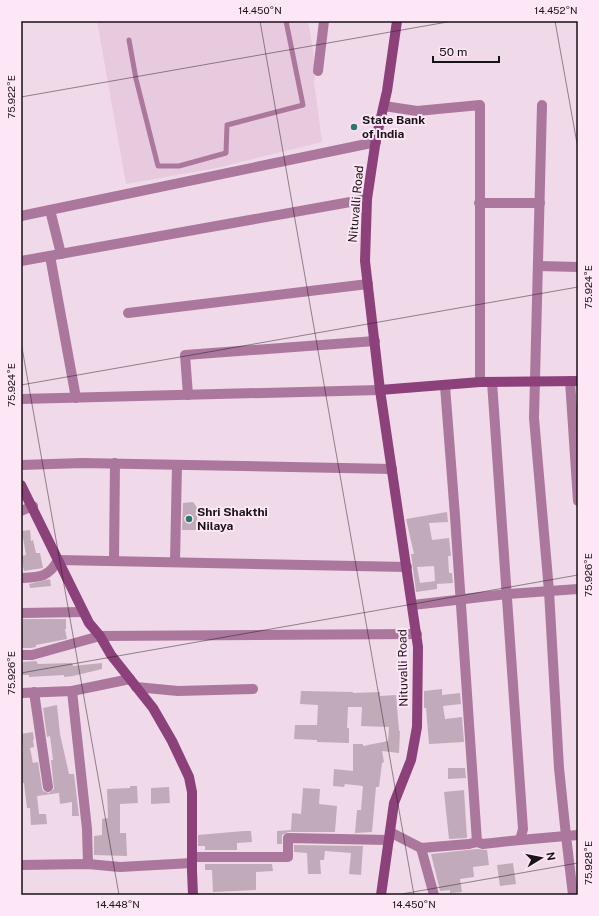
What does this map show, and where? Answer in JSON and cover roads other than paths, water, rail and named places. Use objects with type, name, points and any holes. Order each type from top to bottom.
[{"type":"street","points":[[318,71],[324,21]]},
{"type":"street","name":"Nituvalli Road","points":[[381,895],[394,803],[411,760],[418,727],[418,647],[380,390],[365,260],[367,199],[376,142],[384,106],[397,21]]},
{"type":"street","points":[[542,105],[534,418],[549,591],[559,768],[573,895]]},
{"type":"street","points":[[384,106],[417,111],[480,106],[480,382]]},
{"type":"street","points":[[21,216],[376,142]]},
{"type":"street","points":[[21,261],[367,199]]},
{"type":"street","points":[[479,203],[540,203]]},
{"type":"street","points":[[50,210],[61,254]]},
{"type":"street","points":[[50,256],[76,398]]},
{"type":"street","points":[[539,266],[578,267]]},
{"type":"street","points":[[128,313],[368,284]]},
{"type":"street","points":[[188,395],[185,355],[375,341]]},
{"type":"street","points":[[21,399],[380,390],[480,382],[574,381],[578,501]]},
{"type":"street","points":[[492,382],[519,756],[523,829],[520,840]]},
{"type":"street","points":[[444,386],[461,599],[477,842]]},
{"type":"street","points":[[21,465],[115,463],[392,469]]},
{"type":"street","points":[[114,561],[115,463]]},
{"type":"street","points":[[175,562],[177,465]]},
{"type":"street","points":[[21,485],[33,506],[89,623],[100,636],[111,655],[153,708],[172,741],[189,777],[192,792],[193,895]]},
{"type":"street","points":[[21,511],[33,506]]},
{"type":"street","points":[[58,560],[406,567]]},
{"type":"street","points":[[21,578],[39,577],[52,571],[58,560]]},
{"type":"street","points":[[413,605],[507,594],[578,589]]},
{"type":"street","points":[[21,613],[83,612]]},
{"type":"street","points":[[21,655],[32,655],[100,636],[416,634]]},
{"type":"street","points":[[21,693],[72,691],[133,683],[178,691],[253,689]]},
{"type":"street","points":[[72,691],[87,829],[88,864]]},
{"type":"street","points":[[34,692],[48,787]]},
{"type":"street","points":[[21,865],[88,864],[120,867],[192,860],[288,857],[288,838],[390,836],[421,848],[477,842],[483,844],[578,835]]},
{"type":"street","points":[[421,848],[434,895]]},
{"type":"lane","points":[[129,40],[136,79],[158,166],[179,166],[226,153],[227,125],[304,105],[286,21]]},
{"type":"place","name":"State Bank of India","points":[[354,127]]},
{"type":"place","name":"Shri Shakthi Nilaya","points":[[189,519]]}]
